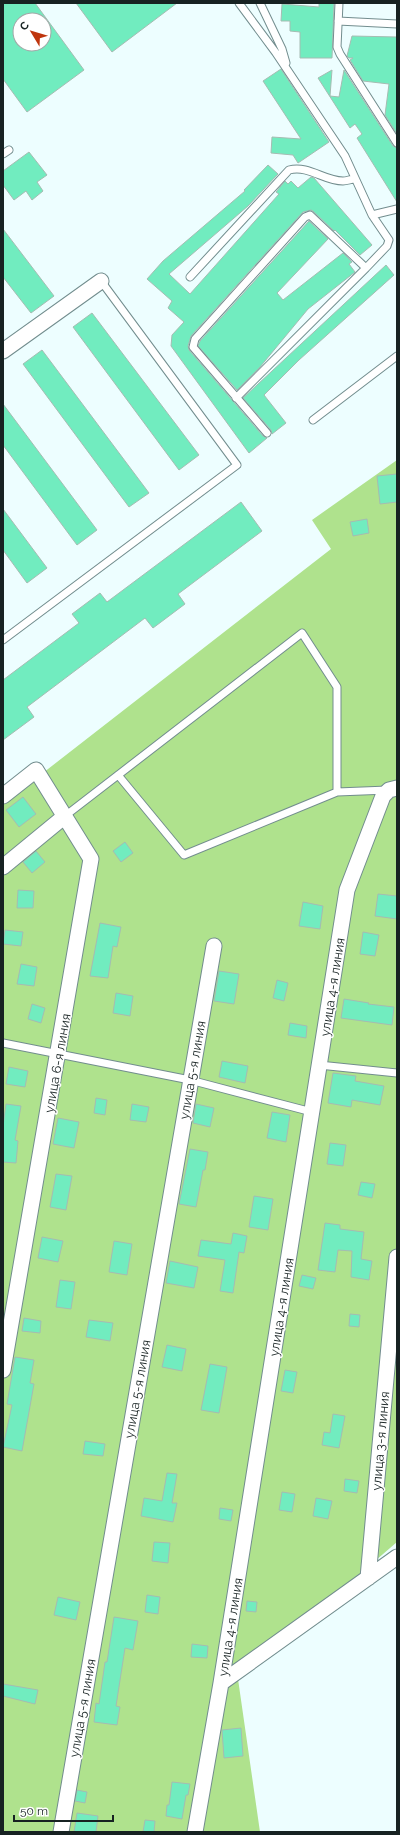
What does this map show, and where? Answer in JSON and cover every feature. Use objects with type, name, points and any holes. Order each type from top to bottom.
[{"type":"street","points":[[3,351],[101,281]]},
{"type":"street","name":"улица 6-я линия","points":[[3,796],[36,770],[91,859],[59,1054],[3,1370]]},
{"type":"street","name":"улица 4-я линия","points":[[195,1832],[221,1683],[347,890],[383,796],[393,789]]},
{"type":"street","points":[[3,867],[64,816]]},
{"type":"street","name":"улица 5-я линия","points":[[61,1832],[214,946]]},
{"type":"street","name":"улица 3-я линия","points":[[368,1578],[397,1257]]},
{"type":"street","points":[[221,1683],[397,1557]]},
{"type":"lane","points":[[239,3],[287,69],[345,156],[372,215],[389,240]]},
{"type":"lane","points":[[260,3],[282,49],[287,69]]},
{"type":"lane","points":[[340,3],[337,47],[397,143]]},
{"type":"lane","points":[[338,21],[397,24]]},
{"type":"lane","points":[[190,277],[289,170],[310,170],[342,181],[356,179]]},
{"type":"lane","points":[[372,215],[397,209]]},
{"type":"lane","points":[[267,433],[192,347],[195,339],[305,217],[310,215],[316,219],[366,268]]},
{"type":"lane","points":[[389,240],[397,238]]},
{"type":"lane","points":[[236,398],[366,268],[387,246],[389,240]]},
{"type":"lane","points":[[3,640],[237,465],[101,281]]},
{"type":"lane","points":[[313,420],[397,356]]},
{"type":"lane","points":[[64,816],[302,633],[336,687],[337,792]]},
{"type":"lane","points":[[118,775],[184,855],[337,792],[393,789]]},
{"type":"lane","points":[[3,1043],[190,1080],[312,1112]]},
{"type":"lane","points":[[319,1065],[397,1073]]},
{"type":"green space","points":[[397,460],[397,1542],[238,1679],[260,1832],[3,1832],[3,804],[331,549],[312,520]]},
{"type":"building","points":[[3,3],[35,3],[42,12],[12,12],[12,52],[52,52],[52,26],[84,70],[27,112],[3,79]]},
{"type":"building","points":[[76,3],[177,3],[112,52]]},
{"type":"building","points":[[319,3],[334,3],[332,58],[300,58],[300,32],[290,31],[290,21],[281,21],[282,4],[319,7]]},
{"type":"building","points":[[352,36],[397,37],[397,134],[385,115],[389,84],[363,81],[350,60],[353,58],[349,58],[347,56]]},
{"type":"building","points":[[281,69],[329,142],[298,163],[293,155],[271,153],[272,137],[301,139],[263,81]]},
{"type":"building","points":[[332,70],[330,96],[339,97],[344,70],[393,146],[397,148],[397,202],[357,138],[362,134],[355,124],[350,128],[318,78]]},
{"type":"building","points":[[29,152],[47,175],[37,182],[43,191],[32,200],[26,191],[14,200],[3,185],[3,171]]},
{"type":"building","points":[[268,165],[278,174],[248,206],[169,274],[190,294],[279,194],[276,192],[285,181],[288,184],[291,181],[298,188],[311,177],[314,178],[372,245],[360,255],[313,211],[303,212],[191,336],[188,346],[189,350],[263,436],[267,438],[249,453],[171,346],[172,335],[184,322],[168,308],[172,301],[147,279],[163,261],[245,191],[244,190]]},
{"type":"building","points":[[309,221],[328,239],[277,293],[283,300],[343,253],[352,262],[349,264],[355,272],[308,309],[260,367],[237,390],[198,346],[200,341]]},
{"type":"building","points":[[3,229],[54,296],[31,313],[3,277]]},
{"type":"building","points":[[386,265],[394,275],[299,360],[264,395],[286,423],[272,434],[271,430],[243,398]]},
{"type":"building","points":[[92,313],[199,455],[179,470],[73,327]]},
{"type":"building","points":[[42,350],[149,493],[129,507],[23,364]]},
{"type":"building","points":[[3,404],[97,530],[77,545],[3,445]]},
{"type":"building","points":[[397,474],[397,502],[380,504],[377,476]]},
{"type":"building","points":[[241,502],[262,531],[178,594],[185,604],[153,628],[145,618],[27,707],[34,717],[3,740],[3,680],[79,623],[72,614],[100,593],[107,602]]},
{"type":"building","points":[[3,509],[47,568],[27,583],[3,550]]},
{"type":"building","points":[[367,519],[369,533],[353,536],[350,522]]},
{"type":"building","points":[[23,797],[36,814],[19,827],[6,810]]},
{"type":"building","points":[[125,842],[133,853],[121,862],[113,851]]},
{"type":"building","points":[[36,851],[45,862],[32,873],[23,862]]},
{"type":"building","points":[[18,890],[34,891],[33,908],[17,908]]},
{"type":"building","points":[[378,894],[397,896],[397,919],[375,916]]},
{"type":"building","points":[[303,902],[323,906],[320,929],[299,926]]},
{"type":"building","points":[[100,923],[121,927],[117,947],[113,946],[108,978],[90,976]]},
{"type":"building","points":[[5,930],[23,932],[21,946],[3,944]]},
{"type":"building","points":[[363,932],[379,935],[375,956],[360,954]]},
{"type":"building","points":[[21,964],[37,967],[34,986],[17,984]]},
{"type":"building","points":[[219,971],[239,974],[234,1004],[214,1001]]},
{"type":"building","points":[[277,980],[288,983],[284,1001],[273,998]]},
{"type":"building","points":[[116,993],[133,996],[130,1016],[113,1013]]},
{"type":"building","points":[[344,999],[394,1007],[392,1025],[341,1018]]},
{"type":"building","points":[[32,1004],[45,1008],[41,1023],[28,1019]]},
{"type":"building","points":[[290,1023],[307,1026],[306,1038],[288,1035]]},
{"type":"building","points":[[222,1061],[248,1066],[245,1083],[219,1077]]},
{"type":"building","points":[[9,1067],[28,1071],[25,1087],[6,1084]]},
{"type":"building","points":[[333,1073],[356,1076],[355,1081],[384,1086],[380,1105],[352,1100],[351,1107],[328,1103]]},
{"type":"building","points":[[96,1098],[107,1100],[105,1115],[94,1113]]},
{"type":"building","points":[[6,1104],[21,1106],[15,1140],[18,1141],[16,1163],[3,1162],[3,1126]]},
{"type":"building","points":[[132,1104],[149,1107],[146,1122],[130,1120]]},
{"type":"building","points":[[196,1104],[214,1108],[210,1127],[193,1123]]},
{"type":"building","points":[[272,1112],[290,1115],[286,1142],[267,1138]]},
{"type":"building","points":[[58,1118],[79,1122],[74,1148],[53,1144]]},
{"type":"building","points":[[330,1143],[346,1145],[343,1166],[327,1164]]},
{"type":"building","points":[[190,1149],[208,1152],[196,1207],[179,1204]]},
{"type":"building","points":[[56,1174],[72,1176],[66,1210],[50,1207]]},
{"type":"building","points":[[361,1182],[375,1184],[372,1198],[358,1195]]},
{"type":"building","points":[[254,1196],[273,1199],[268,1230],[249,1227]]},
{"type":"building","points":[[325,1223],[340,1225],[340,1229],[364,1232],[361,1259],[372,1261],[369,1280],[351,1277],[352,1251],[338,1250],[335,1272],[318,1270]]},
{"type":"building","points":[[233,1233],[247,1236],[244,1253],[239,1252],[233,1293],[220,1291],[225,1260],[198,1256],[201,1240],[231,1244]]},
{"type":"building","points":[[42,1237],[63,1241],[58,1262],[38,1258]]},
{"type":"building","points":[[114,1241],[132,1244],[127,1275],[109,1272]]},
{"type":"building","points":[[170,1261],[198,1267],[194,1288],[166,1283]]},
{"type":"building","points":[[302,1275],[316,1278],[313,1289],[299,1286]]},
{"type":"building","points":[[60,1280],[75,1282],[71,1309],[56,1307]]},
{"type":"building","points":[[350,1314],[360,1315],[359,1327],[349,1326]]},
{"type":"building","points":[[24,1318],[41,1321],[40,1333],[22,1331]]},
{"type":"building","points":[[89,1320],[113,1323],[110,1341],[86,1337]]},
{"type":"building","points":[[167,1345],[186,1349],[182,1371],[162,1367]]},
{"type":"building","points":[[15,1357],[34,1360],[30,1383],[34,1384],[22,1451],[3,1447],[12,1405],[7,1404]]},
{"type":"building","points":[[210,1364],[227,1367],[219,1413],[201,1410]]},
{"type":"building","points":[[285,1370],[297,1372],[293,1393],[281,1391]]},
{"type":"building","points":[[333,1414],[345,1416],[339,1448],[322,1445],[324,1432],[330,1433]]},
{"type":"building","points":[[85,1441],[105,1444],[103,1456],[83,1454]]},
{"type":"building","points":[[167,1473],[177,1474],[172,1503],[177,1503],[173,1522],[141,1516],[144,1498],[162,1501]]},
{"type":"building","points":[[345,1479],[359,1481],[357,1493],[344,1491]]},
{"type":"building","points":[[282,1492],[295,1494],[292,1512],[279,1510]]},
{"type":"building","points":[[316,1498],[332,1501],[328,1519],[313,1516]]},
{"type":"building","points":[[220,1508],[233,1510],[231,1521],[219,1519]]},
{"type":"building","points":[[154,1542],[170,1543],[168,1563],[152,1561]]},
{"type":"building","points":[[147,1595],[160,1597],[158,1614],[145,1612]]},
{"type":"building","points":[[58,1597],[80,1602],[76,1620],[54,1615]]},
{"type":"building","points":[[247,1601],[257,1602],[256,1612],[246,1611]]},
{"type":"building","points":[[114,1617],[138,1621],[133,1650],[125,1648],[116,1706],[120,1707],[117,1725],[94,1722],[96,1703],[99,1704],[105,1662],[107,1662]]},
{"type":"building","points":[[192,1644],[208,1646],[207,1658],[191,1657]]},
{"type":"building","points":[[3,1684],[38,1690],[35,1704],[3,1696]]},
{"type":"building","points":[[241,1728],[243,1756],[224,1758],[222,1730]]},
{"type":"building","points":[[172,1782],[190,1784],[188,1795],[186,1795],[182,1819],[166,1816]]},
{"type":"building","points":[[77,1790],[87,1792],[85,1803],[75,1801]]},
{"type":"building","points":[[77,1813],[98,1816],[96,1832],[74,1832]]},
{"type":"building","points":[[145,1820],[155,1821],[154,1832],[143,1832]]}]
